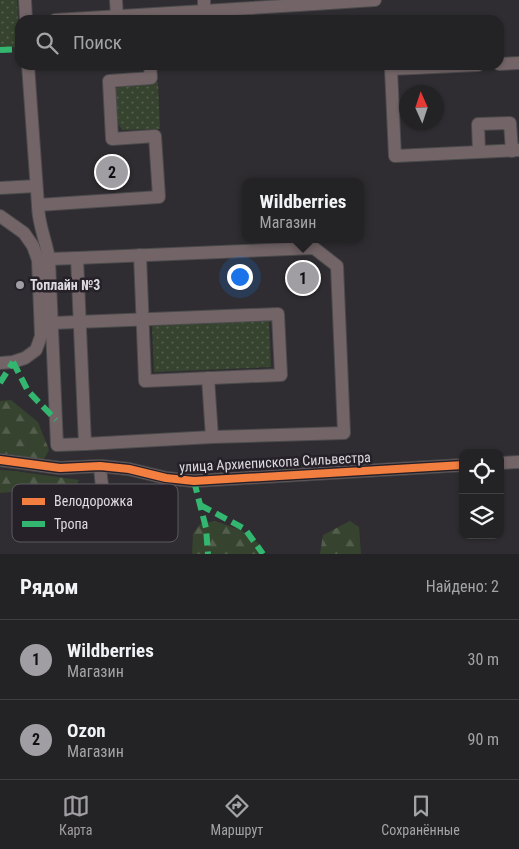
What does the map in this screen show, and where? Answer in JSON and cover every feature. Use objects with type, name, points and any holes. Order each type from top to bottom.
[{"type":"street","points":[[26,0],[26,15]]},
{"type":"street","points":[[116,0],[116,15]]},
{"type":"street","points":[[156,15],[204,5],[374,0]]},
{"type":"street","points":[[504,64],[519,63]]},
{"type":"street","points":[[28,70],[38,219],[46,242],[49,259],[57,445],[212,437],[344,433],[337,266],[314,248],[49,259]]},
{"type":"street","points":[[38,205],[159,197],[155,136],[112,139],[109,80],[151,78],[150,70]]},
{"type":"street","points":[[390,70],[395,156],[515,151],[510,123],[478,124],[479,152]]},
{"type":"street","points":[[0,188],[36,186]]},
{"type":"street","points":[[0,216],[24,232],[33,246],[38,260],[41,336],[36,350],[25,358],[6,362]]},
{"type":"street","points":[[52,323],[142,319],[278,314],[281,375],[145,381],[142,319],[140,255]]},
{"type":"street","points":[[77,258],[85,444]]},
{"type":"street","points":[[208,378],[212,437]]},
{"type":"street","name":"улица Архиепископа Сильвестра","points":[[0,460],[60,468],[100,466],[129,469],[166,478],[194,481],[459,465]]},
{"type":"street","points":[[504,463],[519,462]]},
{"type":"street","points":[[100,466],[102,484]]},
{"type":"green space","points":[[0,0],[17,0],[18,15],[15,15],[15,47],[0,48]]},
{"type":"green space","points":[[158,82],[160,129],[122,130],[117,122],[116,89],[124,85]]},
{"type":"green space","points":[[269,319],[271,367],[154,372],[152,324]]},
{"type":"green space","points":[[11,400],[38,422],[49,450],[43,461],[0,454],[0,401]]},
{"type":"green space","points":[[0,470],[79,480],[77,484],[12,484],[12,492],[0,493]]},
{"type":"green space","points":[[215,521],[241,530],[262,546],[259,554],[192,554],[193,534],[200,524]]},
{"type":"green space","points":[[350,521],[359,527],[361,554],[320,554],[323,535]]},
{"type":"marked path","points":[[0,50],[15,49]]},
{"type":"marked path","points":[[13,362],[28,391],[56,420]]},
{"type":"marked path","points":[[0,383],[13,362]]},
{"type":"marked path","points":[[194,481],[206,528],[208,554]]},
{"type":"marked path","points":[[200,505],[245,529],[263,554]]},
{"type":"cycle path","points":[[0,460],[60,468],[100,466],[129,469],[166,478],[194,481],[459,465]]},
{"type":"place","name":"Ozon","points":[[112,172]]},
{"type":"place","name":"Wildberries","points":[[303,278]]},
{"type":"place","name":"Топлайн №3","points":[[20,285]]}]
